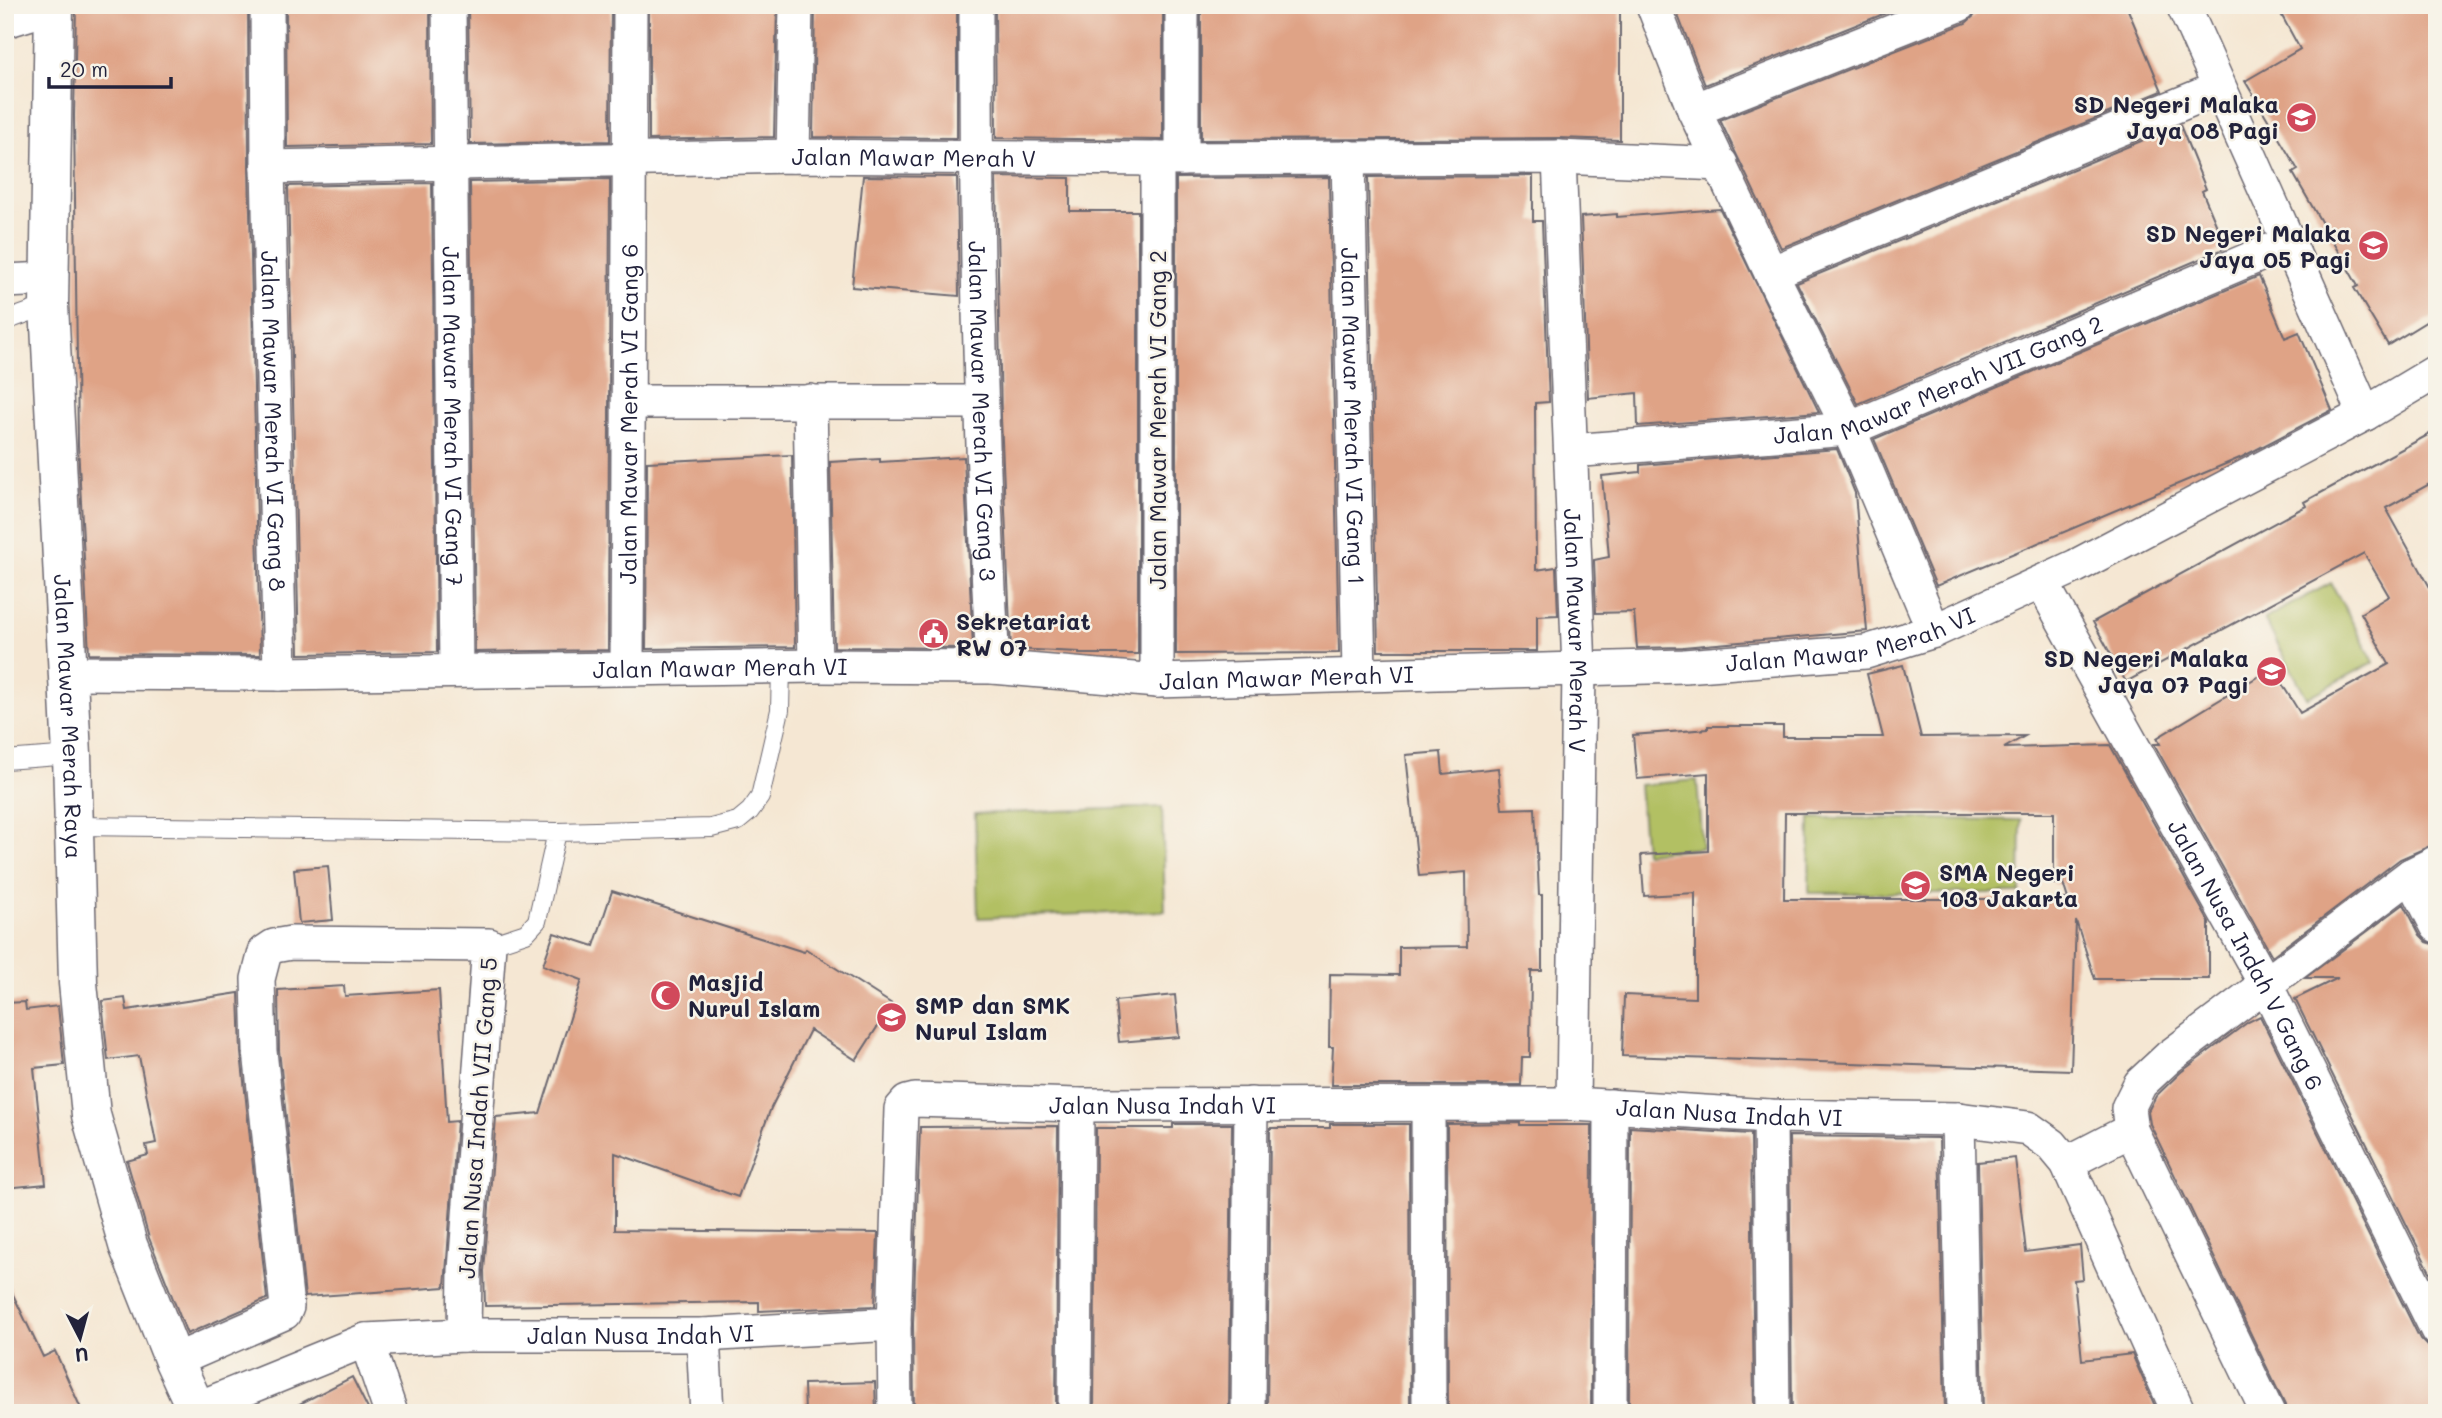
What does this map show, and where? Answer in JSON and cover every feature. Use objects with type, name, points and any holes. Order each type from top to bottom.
[{"type":"street","name":"Jalan Mawar Merah VI Gang 8","points":[[267,5],[268,167],[280,674]]},
{"type":"street","name":"Jalan Mawar Merah VI Gang 7","points":[[449,5],[456,670]]},
{"type":"street","name":"Jalan Mawar Merah VI Gang 6","points":[[627,668],[631,5]]},
{"type":"street","points":[[793,156],[796,5]]},
{"type":"street","name":"Jalan Mawar Merah VI Gang 3","points":[[976,5],[975,156],[993,667]]},
{"type":"street","name":"Jalan Mawar Merah VI Gang 2","points":[[1157,681],[1170,159],[1182,5]]},
{"type":"street","points":[[1653,5],[1694,110],[1771,274],[1849,429],[1934,631]]},
{"type":"street","points":[[1694,110],[1959,5]]},
{"type":"street","points":[[2183,5],[2365,414]]},
{"type":"street","points":[[5,22],[54,6]]},
{"type":"street","name":"Jalan Mawar Merah Raya","points":[[54,6],[49,292],[75,826],[78,983],[91,1115],[128,1245],[197,1411]]},
{"type":"street","points":[[1771,274],[2219,88]]},
{"type":"street","name":"Jalan Mawar Merah V","points":[[268,167],[793,156],[1170,159],[1559,157],[1721,164]]},
{"type":"street","name":"Jalan Mawar Merah VI Gang 1","points":[[1348,157],[1359,674]]},
{"type":"street","name":"Jalan Mawar Merah V","points":[[1559,157],[1579,669],[1573,1104]]},
{"type":"street","name":"Jalan Mawar Merah VII Gang 2","points":[[1571,451],[1849,429],[2288,243]]},
{"type":"street","points":[[5,281],[49,292]]},
{"type":"street","name":"Jalan Mawar Merah VI","points":[[67,673],[280,674],[815,666],[993,667],[1157,681],[1696,665],[1866,652],[1934,631],[2042,583],[2365,414],[2437,371]]},
{"type":"street","points":[[810,401],[815,666]]},
{"type":"street","points":[[629,402],[982,402]]},
{"type":"street","name":"Jalan Nusa Indah V Gang 6","points":[[2042,583],[2266,985],[2437,1331]]},
{"type":"street","points":[[2268,1413],[2123,1134],[2128,1108],[2140,1084],[2169,1057],[2424,869],[2437,926]]},
{"type":"street","name":"Jalan Nusa Indah VII Gang 5","points":[[174,1361],[284,1313],[288,1300],[260,1051],[258,979],[265,952],[274,946],[291,943],[489,945],[465,1270],[464,1335]]},
{"type":"street","name":"Jalan Nusa Indah VI","points":[[197,1411],[366,1340],[464,1335],[703,1335],[894,1324],[901,1109],[907,1102],[915,1100],[1077,1105],[1573,1104],[1770,1116],[1958,1119],[2028,1128],[2075,1159],[2179,1413]]},
{"type":"street","points":[[1248,1413],[1251,1104]]},
{"type":"street","points":[[1075,1413],[1077,1105]]},
{"type":"street","points":[[1428,1106],[1429,1413]]},
{"type":"street","points":[[1610,1413],[1611,1106]]},
{"type":"street","points":[[1770,1116],[1773,1413]]},
{"type":"street","points":[[1958,1119],[1964,1413]]},
{"type":"street","points":[[2075,1159],[2123,1134]]},
{"type":"street","points":[[894,1324],[895,1413]]},
{"type":"street","points":[[703,1335],[707,1413]]},
{"type":"street","points":[[366,1340],[391,1413]]},
{"type":"lane","points":[[5,321],[49,292]]},
{"type":"lane","points":[[75,826],[556,832],[711,828],[738,821],[760,797],[780,710],[780,667]]},
{"type":"lane","points":[[5,760],[72,755]]},
{"type":"lane","points":[[489,945],[526,933],[537,921],[556,832]]},
{"type":"green space","points":[[2331,583],[2374,662],[2307,698],[2264,619]]},
{"type":"green space","points":[[1697,780],[1702,848],[1645,853],[1639,785]]},
{"type":"green space","points":[[1162,807],[1165,911],[978,918],[975,814]]},
{"type":"green space","points":[[1810,818],[2021,820],[2020,893],[1809,893]]},
{"type":"building","points":[[76,5],[248,5],[260,655],[89,654],[78,445],[74,116]]},
{"type":"building","points":[[286,5],[430,5],[431,144],[287,147]]},
{"type":"building","points":[[468,5],[611,5],[610,141],[470,144]]},
{"type":"building","points":[[649,5],[777,5],[774,137],[649,140]]},
{"type":"building","points":[[815,5],[957,5],[957,138],[813,137]]},
{"type":"building","points":[[995,5],[1163,5],[1163,140],[996,138]]},
{"type":"building","points":[[1201,5],[1620,5],[1620,140],[1201,140]]},
{"type":"building","points":[[1674,5],[1906,5],[1705,85]]},
{"type":"building","points":[[1978,5],[2126,5],[2162,91],[1781,248],[1720,120],[1966,23],[1974,16]]},
{"type":"building","points":[[2276,5],[2437,5],[2437,315],[2388,345],[2354,288],[2358,286],[2293,173],[2298,170],[2245,81],[2300,49]]},
{"type":"building","points":[[2180,125],[2206,189],[2202,191],[2226,248],[1858,404],[1797,283]]},
{"type":"building","points":[[863,176],[957,177],[959,296],[852,287]]},
{"type":"building","points":[[1533,176],[1533,221],[1542,221],[1549,402],[1535,403],[1536,570],[1556,567],[1558,615],[1537,616],[1537,651],[1378,651],[1368,177]]},
{"type":"building","points":[[996,177],[1070,178],[1070,211],[1138,211],[1138,654],[1079,654],[1011,649],[1001,418]]},
{"type":"building","points":[[1329,177],[1339,653],[1176,654],[1176,178]]},
{"type":"building","points":[[610,179],[608,650],[475,652],[470,182]]},
{"type":"building","points":[[432,183],[437,652],[299,654],[288,186]]},
{"type":"building","points":[[1720,209],[1819,412],[1638,426],[1637,393],[1588,398],[1581,217]]},
{"type":"building","points":[[2259,276],[2285,338],[2299,332],[2332,410],[2242,457],[1936,586],[1874,439]]},
{"type":"building","name":"SD Negeri Malaka Jaya 07 Pagi","points":[[2437,430],[2437,480],[2386,508],[2437,600],[2437,843],[2400,859],[2272,956],[2154,744],[2160,744],[2157,738],[2272,668],[2300,713],[2389,664],[2361,613],[2389,596],[2364,553],[2126,682],[2093,622],[2306,506],[2304,502]]},
{"type":"building","points":[[1837,449],[1855,493],[1867,631],[1683,647],[1637,648],[1634,612],[1596,613],[1594,560],[1609,557],[1602,476],[1640,472],[1640,465]]},
{"type":"building","points":[[792,455],[795,647],[646,649],[647,462]]},
{"type":"building","points":[[964,457],[973,648],[834,647],[830,462]]},
{"type":"building","points":[[1903,665],[1921,737],[2025,736],[2004,748],[2110,745],[2209,922],[2209,979],[2095,979],[2076,921],[2071,1070],[1622,1056],[1624,995],[1695,998],[1695,893],[1644,896],[1641,855],[1708,851],[1708,773],[1637,779],[1633,735],[1708,729],[1708,726],[1783,726],[1783,737],[1883,737],[1867,674]],"holes":[[[1785,813],[2054,813],[2054,884],[2063,883],[2068,899],[1784,899]]]},
{"type":"building","points":[[1441,752],[1443,774],[1498,768],[1502,809],[1535,808],[1539,895],[1542,895],[1542,971],[1531,971],[1530,1057],[1522,1057],[1521,1085],[1331,1085],[1333,1047],[1329,1047],[1330,974],[1399,975],[1399,947],[1467,946],[1466,872],[1419,876],[1406,755]]},
{"type":"building","points":[[328,866],[333,920],[299,923],[294,869]]},
{"type":"building","points":[[612,891],[804,952],[806,949],[892,1004],[856,1060],[810,1030],[771,1108],[738,1197],[615,1153],[615,1230],[878,1233],[875,1306],[759,1311],[759,1302],[485,1306],[484,1271],[496,1117],[540,1113],[582,980],[543,965],[554,933],[594,946]]},
{"type":"building","points":[[2404,904],[2420,935],[2427,942],[2437,945],[2437,1286],[2295,999],[2338,978],[2305,978]]},
{"type":"building","points":[[344,986],[345,996],[439,990],[447,1122],[457,1121],[445,1287],[305,1297],[279,1050],[278,990]]},
{"type":"building","points":[[239,993],[241,1053],[267,1299],[187,1334],[149,1238],[127,1161],[148,1155],[146,1145],[156,1143],[139,1056],[108,1060],[102,1001],[125,998],[127,1010]]},
{"type":"building","points":[[1175,995],[1179,1037],[1119,1042],[1115,1001]]},
{"type":"building","points":[[25,1002],[26,1010],[58,1006],[64,1065],[34,1068],[46,1184],[5,1188],[5,1003]]},
{"type":"building","points":[[2260,1016],[2420,1339],[2427,1346],[2437,1349],[2437,1413],[2287,1413],[2150,1124],[2148,1111],[2156,1096],[2181,1072]]},
{"type":"building","points":[[1173,1124],[1232,1124],[1229,1413],[1094,1413],[1096,1128],[1173,1128]]},
{"type":"building","points":[[1330,1124],[1409,1124],[1410,1413],[1267,1413],[1270,1128],[1330,1128]]},
{"type":"building","points":[[1447,1124],[1592,1125],[1591,1413],[1448,1413]]},
{"type":"building","points":[[1058,1126],[1056,1413],[914,1413],[913,1324],[920,1127]]},
{"type":"building","points":[[1630,1127],[1751,1134],[1754,1413],[1629,1413]]},
{"type":"building","points":[[1789,1136],[1939,1138],[1945,1413],[1792,1413]]},
{"type":"building","points":[[2015,1158],[2026,1252],[2080,1245],[2083,1279],[2074,1280],[2082,1360],[2132,1354],[2155,1406],[2155,1413],[1983,1413],[1978,1162]]},
{"type":"building","points":[[5,1278],[43,1357],[55,1351],[83,1413],[5,1413]]},
{"type":"building","points":[[352,1377],[370,1413],[282,1413]]},
{"type":"building","points":[[875,1382],[876,1413],[805,1413],[804,1384]]},
{"type":"place","name":"SD Negeri Malaka Jaya 08 Pagi","points":[[2302,117]]},
{"type":"place","name":"SD Negeri Malaka Jaya 05 Pagi","points":[[2374,246]]},
{"type":"place","name":"Sekretariat RW 07","points":[[933,634]]},
{"type":"place","name":"SD Negeri Malaka Jaya 07 Pagi","points":[[2272,671]]},
{"type":"place","name":"SMA Negeri 103 Jakarta","points":[[1916,885]]},
{"type":"place","name":"Masjid Nurul Islam","points":[[665,995]]},
{"type":"place","name":"SMP dan SMK Nurul Islam","points":[[892,1018]]}]
